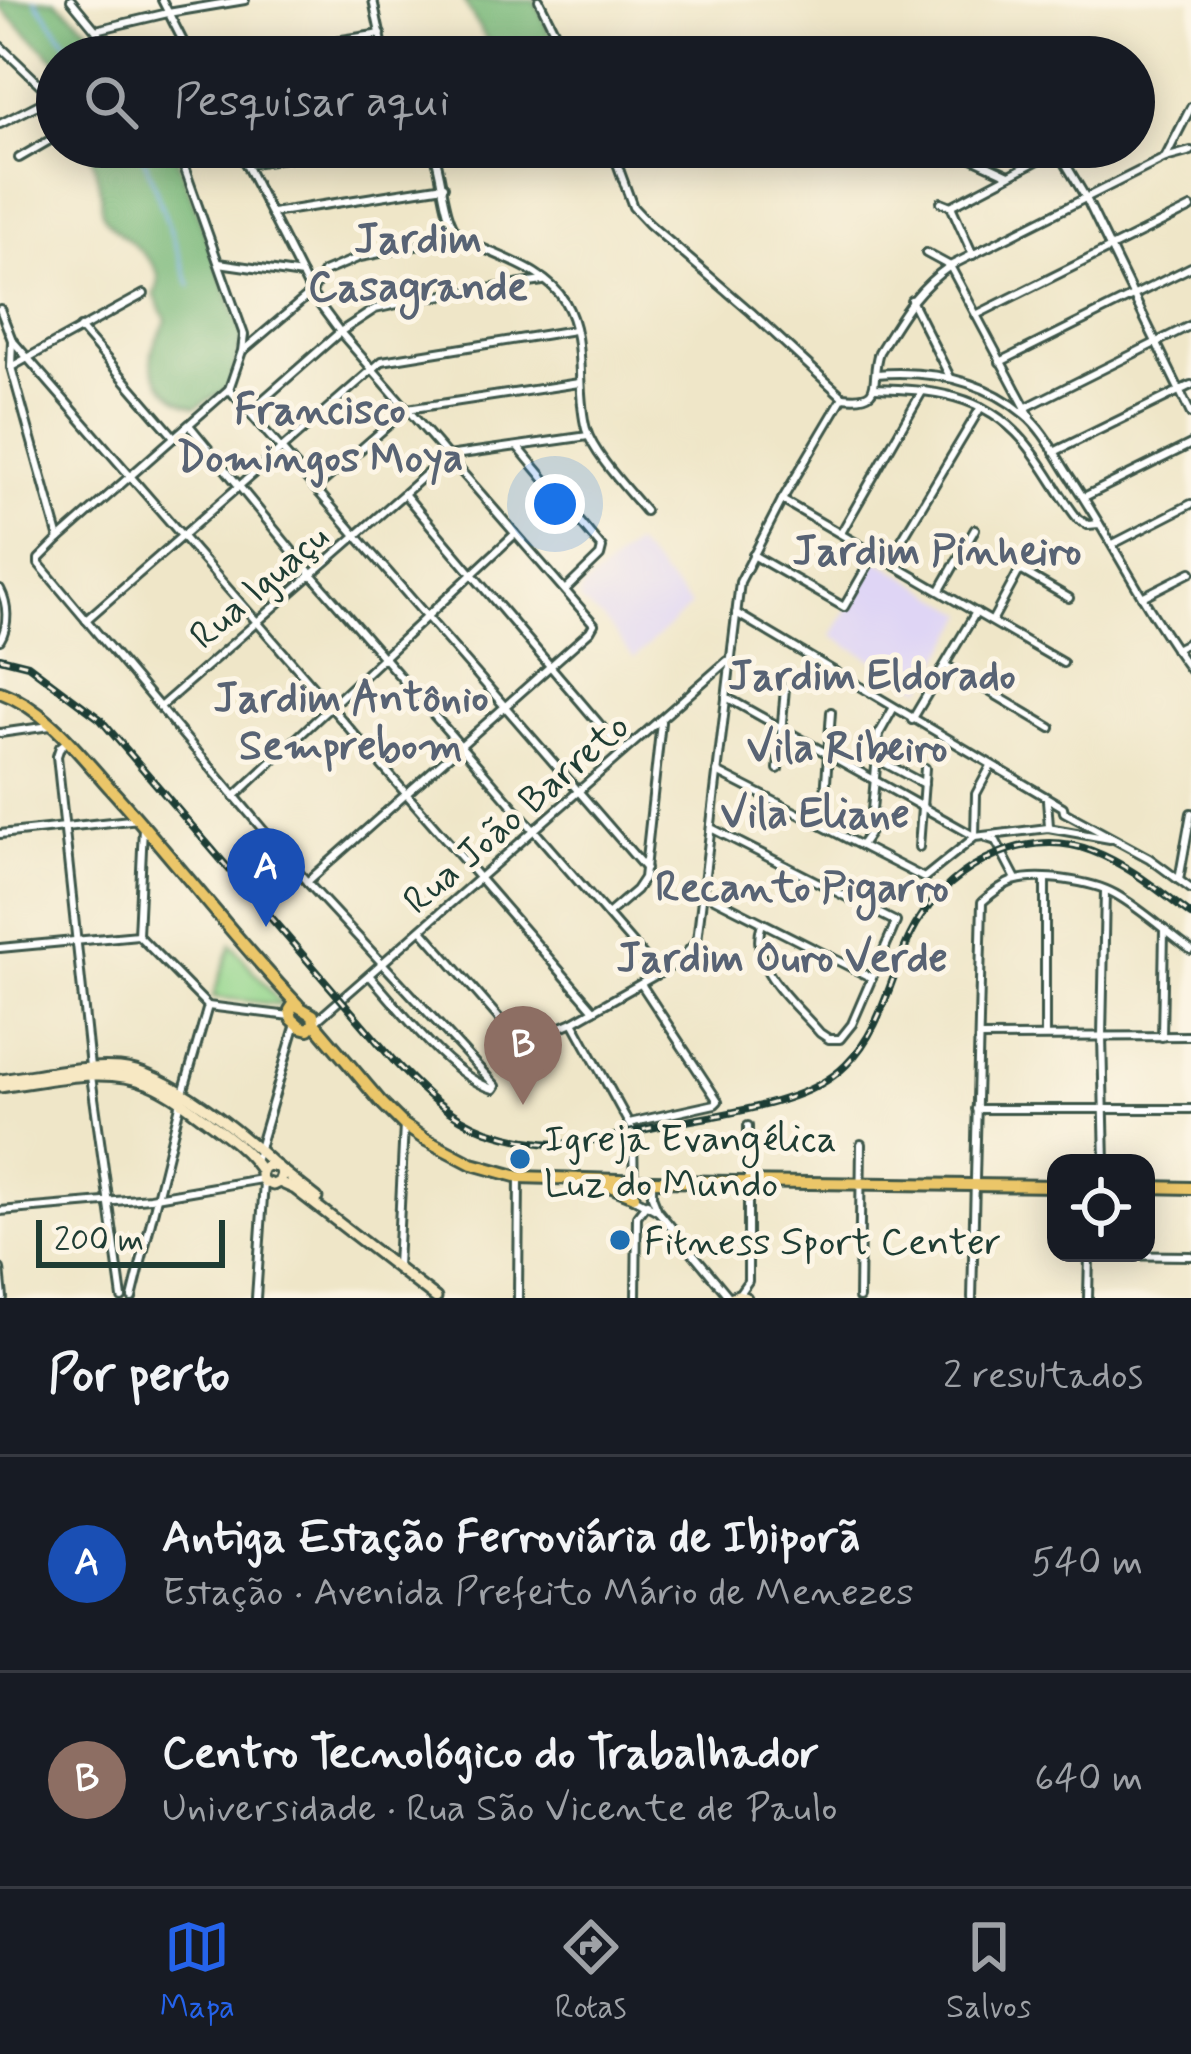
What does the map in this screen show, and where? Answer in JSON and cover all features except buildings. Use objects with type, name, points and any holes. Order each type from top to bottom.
[{"type":"main road","points":[[0,692],[24,702],[68,741],[282,988],[302,1018],[404,1125],[472,1164],[519,1177],[597,1180],[1047,1186]]},
{"type":"main road","points":[[0,1083],[122,1068],[136,1071],[154,1077],[219,1125],[273,1186],[282,1177],[278,1167]]},
{"type":"main road","points":[[260,1169],[278,1167],[440,1298]]},
{"type":"main road","points":[[597,1180],[634,1196]]},
{"type":"main road","points":[[279,1182],[352,1228]]},
{"type":"main road","points":[[1155,1187],[1191,1188]]},
{"type":"street","points":[[71,0],[101,36]]},
{"type":"street","points":[[162,0],[180,36]]},
{"type":"street","points":[[96,30],[245,0]]},
{"type":"street","points":[[368,36],[381,34],[373,0]]},
{"type":"street","points":[[539,0],[557,36]]},
{"type":"street","points":[[0,46],[7,59],[36,85]]},
{"type":"street","points":[[1165,158],[1191,107]]},
{"type":"street","points":[[0,124],[36,110]]},
{"type":"street","points":[[19,158],[36,148]]},
{"type":"street","points":[[1155,163],[1191,151]]},
{"type":"street","points":[[185,168],[244,335],[229,389],[38,561],[307,882],[494,1089],[472,1080],[449,1062],[369,975]]},
{"type":"street","points":[[249,168],[311,293],[340,332],[594,624],[307,882]]},
{"type":"street","points":[[438,168],[450,219],[460,237],[547,280],[565,300],[574,331],[588,436],[645,511]]},
{"type":"street","points":[[618,168],[641,215],[843,398],[862,398],[874,388],[878,352],[929,281],[1145,168]]},
{"type":"street","points":[[994,168],[1009,175]]},
{"type":"street","points":[[951,206],[1023,168]]},
{"type":"street","points":[[1069,168],[1191,413]]},
{"type":"street","points":[[272,214],[444,186]]},
{"type":"street","points":[[940,202],[951,206],[973,255]]},
{"type":"street","points":[[976,315],[1191,208]]},
{"type":"street","points":[[242,351],[311,293],[321,274],[352,259],[460,237]]},
{"type":"street","points":[[926,253],[950,266],[1025,408],[1191,671]]},
{"type":"street","points":[[219,263],[302,275]]},
{"type":"street","points":[[1000,362],[1191,267]]},
{"type":"street","points":[[249,412],[340,332],[375,309],[547,280]]},
{"type":"street","points":[[11,367],[144,294]]},
{"type":"street","points":[[911,300],[950,377]]},
{"type":"street","points":[[0,309],[12,340],[11,367],[59,539]]},
{"type":"street","points":[[1025,408],[1191,326]]},
{"type":"street","points":[[80,328],[175,438]]},
{"type":"street","points":[[86,620],[389,358],[574,331]]},
{"type":"street","points":[[12,340],[594,1010]]},
{"type":"street","points":[[876,374],[950,377],[1006,401],[1035,424]]},
{"type":"street","points":[[316,488],[407,409],[579,383]]},
{"type":"street","points":[[1054,452],[1191,385]]},
{"type":"street","points":[[874,388],[923,390],[981,407],[1022,438],[1078,520],[1099,524]]},
{"type":"street","points":[[229,389],[646,868]]},
{"type":"street","points":[[840,533],[923,390]]},
{"type":"street","points":[[422,930],[517,1039],[532,1041],[659,974],[697,941],[740,582],[843,398]]},
{"type":"street","points":[[889,561],[981,407]]},
{"type":"street","points":[[189,425],[311,574],[659,974]]},
{"type":"street","points":[[447,456],[588,436]]},
{"type":"street","points":[[1084,497],[1191,444]]},
{"type":"street","points":[[518,447],[602,548],[601,556],[565,590]]},
{"type":"street","name":"Rua Iguaçu","points":[[161,706],[447,456]]},
{"type":"street","points":[[405,495],[623,752]]},
{"type":"street","points":[[782,500],[1063,663]]},
{"type":"street","points":[[1113,544],[1191,504]]},
{"type":"street","points":[[940,590],[975,529]]},
{"type":"street","points":[[234,797],[515,534]]},
{"type":"street","points":[[753,555],[844,608],[875,553]]},
{"type":"street","points":[[992,621],[1022,571],[1069,598]]},
{"type":"street","points":[[1142,597],[1191,572]]},
{"type":"street","points":[[0,589],[6,601],[0,640]]},
{"type":"street","points":[[912,720],[976,612]]},
{"type":"street","points":[[736,613],[1071,816],[1128,845],[1191,889]]},
{"type":"street","points":[[1175,649],[1191,641]]},
{"type":"street","name":"Rua João Barreto","points":[[260,1169],[290,1043],[302,1018],[335,1005],[730,658]]},
{"type":"street","points":[[945,665],[1051,728]]},
{"type":"street","points":[[778,770],[784,688]]},
{"type":"street","points":[[726,697],[975,837],[996,841]]},
{"type":"street","points":[[861,845],[869,832],[879,734],[893,709]]},
{"type":"street","points":[[825,796],[831,712]]},
{"type":"street","points":[[607,915],[644,878],[662,718]]},
{"type":"street","points":[[0,733],[52,726]]},
{"type":"street","points":[[68,741],[57,756],[91,1072],[122,1298]]},
{"type":"street","points":[[877,759],[924,784]]},
{"type":"street","points":[[975,837],[976,794],[991,766]]},
{"type":"street","points":[[919,847],[925,768]]},
{"type":"street","points":[[717,772],[924,878],[975,837],[1048,828],[1128,845]]},
{"type":"street","points":[[1048,800],[1048,828]]},
{"type":"street","points":[[1049,815],[1063,808]]},
{"type":"street","points":[[1180,880],[1191,813]]},
{"type":"street","points":[[1067,830],[1071,816]]},
{"type":"street","points":[[0,834],[141,822],[138,934],[208,1006],[302,1018],[335,1005]]},
{"type":"street","points":[[711,828],[896,922],[847,1034],[840,1040],[820,1033],[765,969],[757,943],[762,923]]},
{"type":"street","points":[[996,841],[1006,832]]},
{"type":"street","points":[[996,841],[1017,880]]},
{"type":"street","points":[[1045,879],[1045,1035]]},
{"type":"street","points":[[972,1298],[982,902],[1017,880],[1045,879],[1105,889],[1191,950]]},
{"type":"street","points":[[1105,889],[1105,1154]]},
{"type":"street","points":[[703,893],[872,978]]},
{"type":"street","points":[[1162,1037],[1164,931]]},
{"type":"street","points":[[0,948],[138,934]]},
{"type":"street","points":[[629,1123],[717,1102],[641,984]]},
{"type":"street","points":[[132,1298],[208,1006]]},
{"type":"street","points":[[573,1022],[633,1131],[634,1196],[658,1211],[736,1297],[748,1281],[748,1126]]},
{"type":"street","points":[[977,1036],[1191,1036]]},
{"type":"street","points":[[976,1108],[1191,1109]]},
{"type":"street","points":[[397,1264],[404,1125]]},
{"type":"street","points":[[859,1298],[861,1144]]},
{"type":"street","points":[[0,1211],[159,1196],[260,1169],[256,1298]]},
{"type":"street","points":[[518,1298],[519,1177]]},
{"type":"street","points":[[652,1181],[658,1211]]},
{"type":"street","points":[[636,1298],[637,1216],[652,1196]]},
{"type":"street","points":[[1155,1255],[1191,1256]]},
{"type":"street","points":[[1088,1298],[1089,1262]]},
{"type":"street","points":[[0,1269],[3,1298]]},
{"type":"street","points":[[119,1287],[128,1292],[136,1285]]},
{"type":"shaded area","points":[[634,544],[691,606],[634,658],[579,597]]},
{"type":"shaded area","points":[[876,559],[967,614],[923,689],[832,636]]},
{"type":"green space","points":[[0,0],[55,0],[96,36],[36,36],[36,42],[0,7]]},
{"type":"green space","points":[[463,0],[535,0],[551,36],[484,36]]},
{"type":"green space","points":[[95,168],[181,168],[243,335],[229,388],[196,407],[170,393],[153,368],[153,348],[166,320],[154,294],[157,271],[108,221],[102,212]]},
{"type":"green space","points":[[231,944],[282,1005],[213,997]]},
{"type":"waterway","points":[[35,0],[62,36]]},
{"type":"waterway","points":[[148,168],[190,286]]},
{"type":"railway","points":[[0,658],[28,665],[100,719],[424,1092],[473,1125],[513,1138],[558,1144],[598,1139],[754,1108],[824,1082],[846,1065],[868,1036],[924,913],[962,874],[1012,849],[1065,844],[1092,851],[1131,871],[1191,915]]},
{"type":"place","name":"Antiga Estação Ferroviária de Ibiporã","points":[[266,927]]},
{"type":"place","name":"Centro Tecnológico do Trabalhador","points":[[523,1105]]},
{"type":"place","name":"Igreja Evangélica Luz do Mundo","points":[[520,1159]]},
{"type":"place","name":"Fitness Sport Center","points":[[620,1240]]},
{"type":"district","name":"Jardim Casagrande","points":[[418,261]]},
{"type":"district","name":"Francisco Domingos Moya","points":[[320,432]]},
{"type":"district","name":"Jardim Pinheiro","points":[[937,549]]},
{"type":"district","name":"Jardim Eldorado","points":[[872,674]]},
{"type":"district","name":"Jardim Antônio Semprebom","points":[[351,720]]},
{"type":"district","name":"Vila Ribeiro","points":[[847,746]]},
{"type":"district","name":"Vila Eliane","points":[[815,812]]},
{"type":"district","name":"Recanto Pigarro","points":[[802,886]]},
{"type":"district","name":"Jardim Ouro Verde","points":[[782,956]]}]
